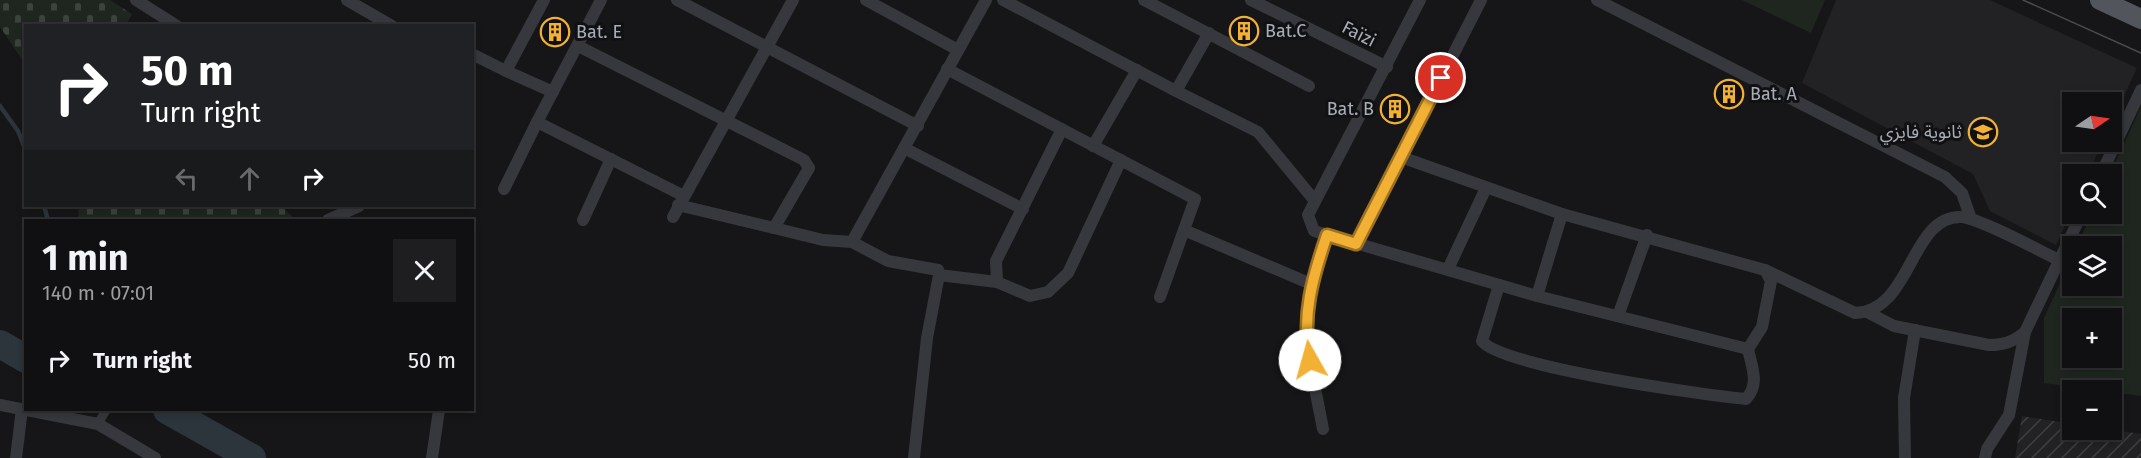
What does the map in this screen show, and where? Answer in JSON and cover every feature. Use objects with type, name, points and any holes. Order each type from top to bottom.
[{"type":"main road","points":[[2100,0],[2141,19]]},
{"type":"street","points":[[136,0],[174,24]]},
{"type":"street","points":[[347,0],[389,24]]},
{"type":"street","points":[[506,72],[544,0]]},
{"type":"street","points":[[504,189],[601,0]]},
{"type":"street","points":[[677,0],[768,45],[918,126]]},
{"type":"street","points":[[678,206],[793,0]]},
{"type":"street","points":[[866,0],[958,50]]},
{"type":"street","points":[[852,242],[986,0]]},
{"type":"street","points":[[1003,0],[1258,132],[1315,201]]},
{"type":"street","points":[[1144,0],[1308,86]]},
{"type":"street","name":"Faïzi","points":[[1251,0],[1386,68]]},
{"type":"street","points":[[1420,0],[1315,201],[1308,221],[1314,231],[1537,296],[1748,350]]},
{"type":"street","points":[[1356,244],[1482,0]]},
{"type":"street","points":[[1597,0],[1946,177],[1962,193],[1971,219]]},
{"type":"street","points":[[1176,91],[1209,33]]},
{"type":"street","points":[[578,46],[798,156],[809,168],[774,228]]},
{"type":"street","points":[[474,55],[506,72],[554,92]]},
{"type":"street","points":[[947,69],[1195,199],[1160,297]]},
{"type":"street","points":[[1094,146],[1137,70]]},
{"type":"street","points":[[2106,164],[2141,90]]},
{"type":"street","points":[[537,122],[611,159],[678,206],[823,240],[852,242],[888,261],[938,270],[927,338],[914,458]]},
{"type":"street","points":[[997,282],[996,261],[1062,129]]},
{"type":"street","points":[[904,148],[1023,209]]},
{"type":"street","points":[[1401,157],[1562,214],[1647,235],[1765,270],[1855,312],[1867,312],[1894,326],[1989,345],[2002,345],[2025,332]]},
{"type":"street","points":[[583,219],[611,159]]},
{"type":"street","points":[[939,275],[997,282],[1030,296],[1048,292],[1068,273],[1121,160]]},
{"type":"street","points":[[1448,269],[1485,188]]},
{"type":"street","points":[[330,219],[356,207]]},
{"type":"street","points":[[1537,296],[1562,214]]},
{"type":"street","points":[[1867,312],[1888,300],[1935,227],[1953,218],[1971,219],[2059,260]]},
{"type":"street","points":[[1985,458],[1987,449],[2009,415],[2025,332],[2077,224]]},
{"type":"street","points":[[1184,230],[1311,284]]},
{"type":"street","points":[[1323,429],[1305,337],[1311,284],[1327,235]]},
{"type":"street","points":[[1617,316],[1647,235]]},
{"type":"street","points":[[1500,285],[1482,341],[1492,350],[1628,382],[1746,399],[1753,391],[1755,379],[1748,350],[1762,327],[1772,281],[1765,270]]},
{"type":"street","points":[[1905,458],[1904,398],[1915,330]]},
{"type":"street","points":[[0,405],[22,409],[16,458]]},
{"type":"street","points":[[32,411],[98,424],[155,458]]},
{"type":"street","points":[[98,424],[105,411]]},
{"type":"street","points":[[432,458],[439,411]]},
{"type":"shaded area","name":"ثانوية فايزي","points":[[1836,0],[1990,0],[2137,68],[2122,100],[2122,92],[2062,92],[2062,152],[2098,152],[2093,164],[2062,164],[2062,224],[2066,224],[2056,245],[1990,211],[1973,174],[1802,83]]},
{"type":"shaded area","points":[[2022,416],[2062,422],[2062,440],[2122,440],[2122,431],[2141,434],[2141,458],[2015,458]]},
{"type":"green space","points":[[0,0],[110,0],[132,14],[127,24],[24,24],[24,63],[0,27]]},
{"type":"green space","points":[[1742,0],[1825,0],[1811,33]]},
{"type":"green space","points":[[2141,107],[2141,396],[2122,393],[2122,380],[2062,380],[2062,385],[2044,383],[2044,318],[2062,279],[2062,296],[2122,296],[2122,236],[2082,236],[2087,224],[2122,224],[2122,164],[2115,164]]},
{"type":"green space","points":[[79,207],[282,207],[295,219],[78,219]]},
{"type":"waterway","points":[[0,106],[18,131],[24,146]]},
{"type":"waterway","points":[[44,207],[48,219]]},
{"type":"waterway","points":[[0,344],[24,358]]},
{"type":"waterway","points":[[169,411],[252,458]]},
{"type":"tram line","points":[[2023,0],[2141,53]]},
{"type":"place","name":"Bat.C","points":[[1244,31]]},
{"type":"place","name":"Bat. E","points":[[555,32]]},
{"type":"place","name":"Bat. A","points":[[1729,94]]},
{"type":"place","name":"Bat. B","points":[[1395,109]]},
{"type":"place","name":"ثانوية فايزي","points":[[1983,132]]},
{"type":"route","points":[[1310,360],[1305,337],[1311,284],[1327,235],[1356,244],[1441,78]]}]
